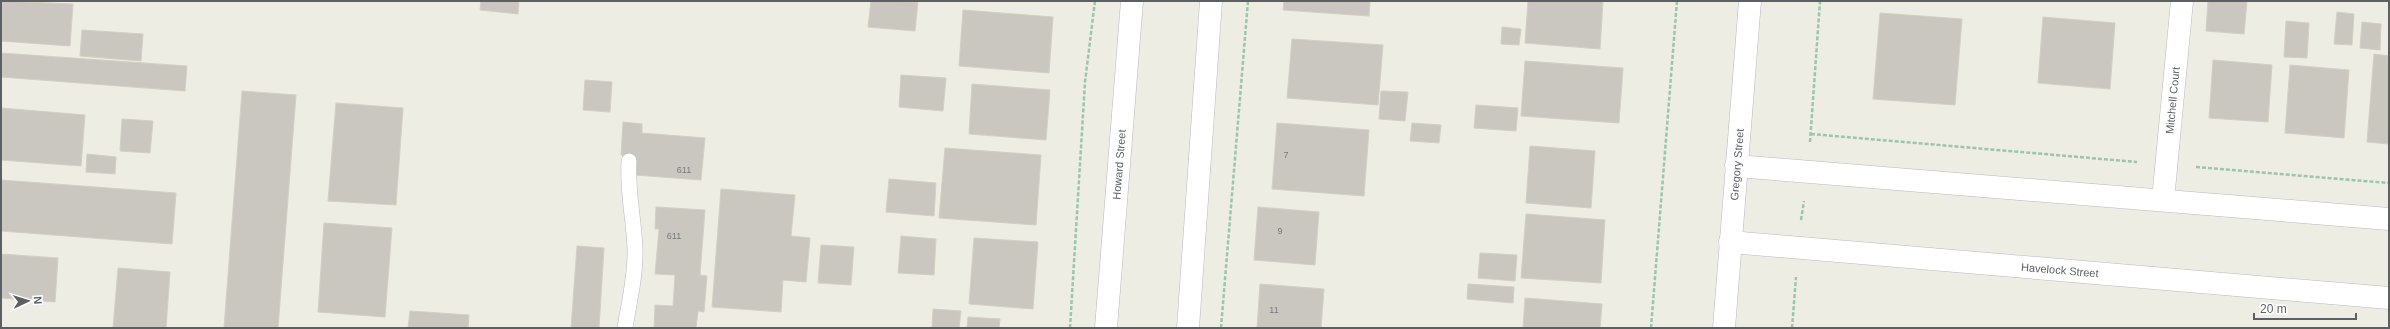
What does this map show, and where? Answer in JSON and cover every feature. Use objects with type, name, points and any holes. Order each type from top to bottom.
[{"type":"street","name":"Howard Street","points":[[1106,328],[1132,1]]},
{"type":"street","points":[[1188,328],[1211,1]]},
{"type":"street","name":"Gregory Street","points":[[1724,328],[1750,1]]},
{"type":"street","name":"Mitchell Court","points":[[2163,200],[2182,1]]},
{"type":"street","points":[[1736,166],[2389,219]]},
{"type":"street","name":"Havelock Street","points":[[1730,242],[2389,298]]},
{"type":"lane","points":[[625,328],[633,275],[635,249],[627,186],[629,161]]},
{"type":"path","points":[[1070,328],[1085,82],[1095,1]]},
{"type":"path","points":[[1221,328],[1248,1]]},
{"type":"path","points":[[1651,328],[1677,1]]},
{"type":"path","points":[[1792,328],[1798,248],[1811,134],[1820,1]]},
{"type":"path","points":[[1811,134],[2389,183]]},
{"type":"building","points":[[1,1],[73,4],[70,46],[1,41]]},
{"type":"building","points":[[481,1],[519,1],[518,14],[480,10]]},
{"type":"building","points":[[871,1],[918,2],[915,31],[868,27]]},
{"type":"building","points":[[1284,1],[1370,1],[1369,16],[1283,10]]},
{"type":"building","points":[[1528,1],[1603,1],[1600,49],[1525,43]]},
{"type":"building","points":[[2208,1],[2247,1],[2244,34],[2206,31]]},
{"type":"building","points":[[963,10],[1053,17],[1049,73],[959,66]]},
{"type":"building","points":[[2337,12],[2354,14],[2352,45],[2334,44]]},
{"type":"building","points":[[1880,13],[1962,19],[1955,105],[1873,99]]},
{"type":"building","points":[[2043,17],[2115,23],[2110,89],[2038,83]]},
{"type":"building","points":[[2286,21],[2309,23],[2307,58],[2284,57]]},
{"type":"building","points":[[2362,22],[2381,24],[2380,50],[2360,48]]},
{"type":"building","points":[[1502,27],[1521,29],[1519,45],[1501,44]]},
{"type":"building","points":[[82,30],[143,34],[141,61],[80,56]]},
{"type":"building","points":[[1292,39],[1383,45],[1378,105],[1287,98]]},
{"type":"building","points":[[1,53],[187,66],[185,91],[1,77]]},
{"type":"building","points":[[2374,54],[2389,56],[2389,144],[2367,142]]},
{"type":"building","points":[[2213,60],[2272,65],[2268,122],[2209,118]]},
{"type":"building","points":[[1525,61],[1623,68],[1619,123],[1521,116]]},
{"type":"building","points":[[2290,65],[2349,70],[2344,138],[2285,133]]},
{"type":"building","points":[[901,75],[946,78],[943,111],[899,107]]},
{"type":"building","points":[[585,80],[612,82],[610,112],[583,110]]},
{"type":"building","points":[[972,84],[1050,90],[1046,140],[969,134]]},
{"type":"building","points":[[242,91],[296,95],[278,328],[224,328]]},
{"type":"building","points":[[1381,91],[1408,92],[1405,121],[1379,119]]},
{"type":"building","points":[[336,103],[403,108],[396,205],[328,201]]},
{"type":"building","points":[[1476,105],[1518,108],[1516,131],[1474,128]]},
{"type":"building","points":[[1,108],[85,115],[81,166],[1,160]]},
{"type":"building","points":[[122,119],[153,121],[150,153],[120,151]]},
{"type":"building","points":[[623,122],[642,124],[642,133],[705,138],[701,180],[635,175],[636,157],[621,155]]},
{"type":"building","points":[[1277,123],[1369,130],[1364,196],[1272,189]]},
{"type":"building","points":[[1412,123],[1441,125],[1439,143],[1410,141]]},
{"type":"building","points":[[1530,146],[1595,151],[1591,208],[1526,203]]},
{"type":"building","points":[[945,148],[1041,155],[1036,225],[939,218]]},
{"type":"building","points":[[87,154],[116,157],[115,174],[86,172]]},
{"type":"building","points":[[889,179],[936,183],[934,216],[886,212]]},
{"type":"building","points":[[1,180],[176,193],[172,244],[1,231]]},
{"type":"building","points":[[721,189],[795,195],[791,236],[810,238],[806,282],[783,280],[781,312],[712,307]]},
{"type":"building","points":[[656,207],[705,210],[700,275],[707,276],[704,312],[698,311],[696,328],[654,328],[655,305],[673,306],[675,275],[655,274],[659,229],[655,229]]},
{"type":"building","points":[[1258,207],[1319,212],[1315,265],[1254,260]]},
{"type":"building","points":[[1526,214],[1605,220],[1601,283],[1521,278]]},
{"type":"building","points":[[324,223],[392,228],[385,317],[318,312]]},
{"type":"building","points":[[901,236],[936,239],[934,275],[898,273]]},
{"type":"building","points":[[974,238],[1038,242],[1033,309],[969,304]]},
{"type":"building","points":[[821,245],[854,247],[851,285],[818,283]]},
{"type":"building","points":[[577,246],[604,248],[599,328],[571,328]]},
{"type":"building","points":[[1480,253],[1517,255],[1515,281],[1478,278]]},
{"type":"building","points":[[1,254],[58,258],[55,302],[1,298]]},
{"type":"building","points":[[118,268],[170,272],[166,328],[113,328]]},
{"type":"building","points":[[1260,284],[1324,289],[1321,328],[1257,328]]},
{"type":"building","points":[[1468,284],[1514,287],[1513,303],[1467,299]]},
{"type":"building","points":[[1525,298],[1602,304],[1600,328],[1523,328]]},
{"type":"building","points":[[933,309],[961,311],[959,328],[932,328]]},
{"type":"building","points":[[410,311],[469,315],[468,328],[408,328]]},
{"type":"building","points":[[968,317],[1000,319],[999,328],[967,328]]}]
